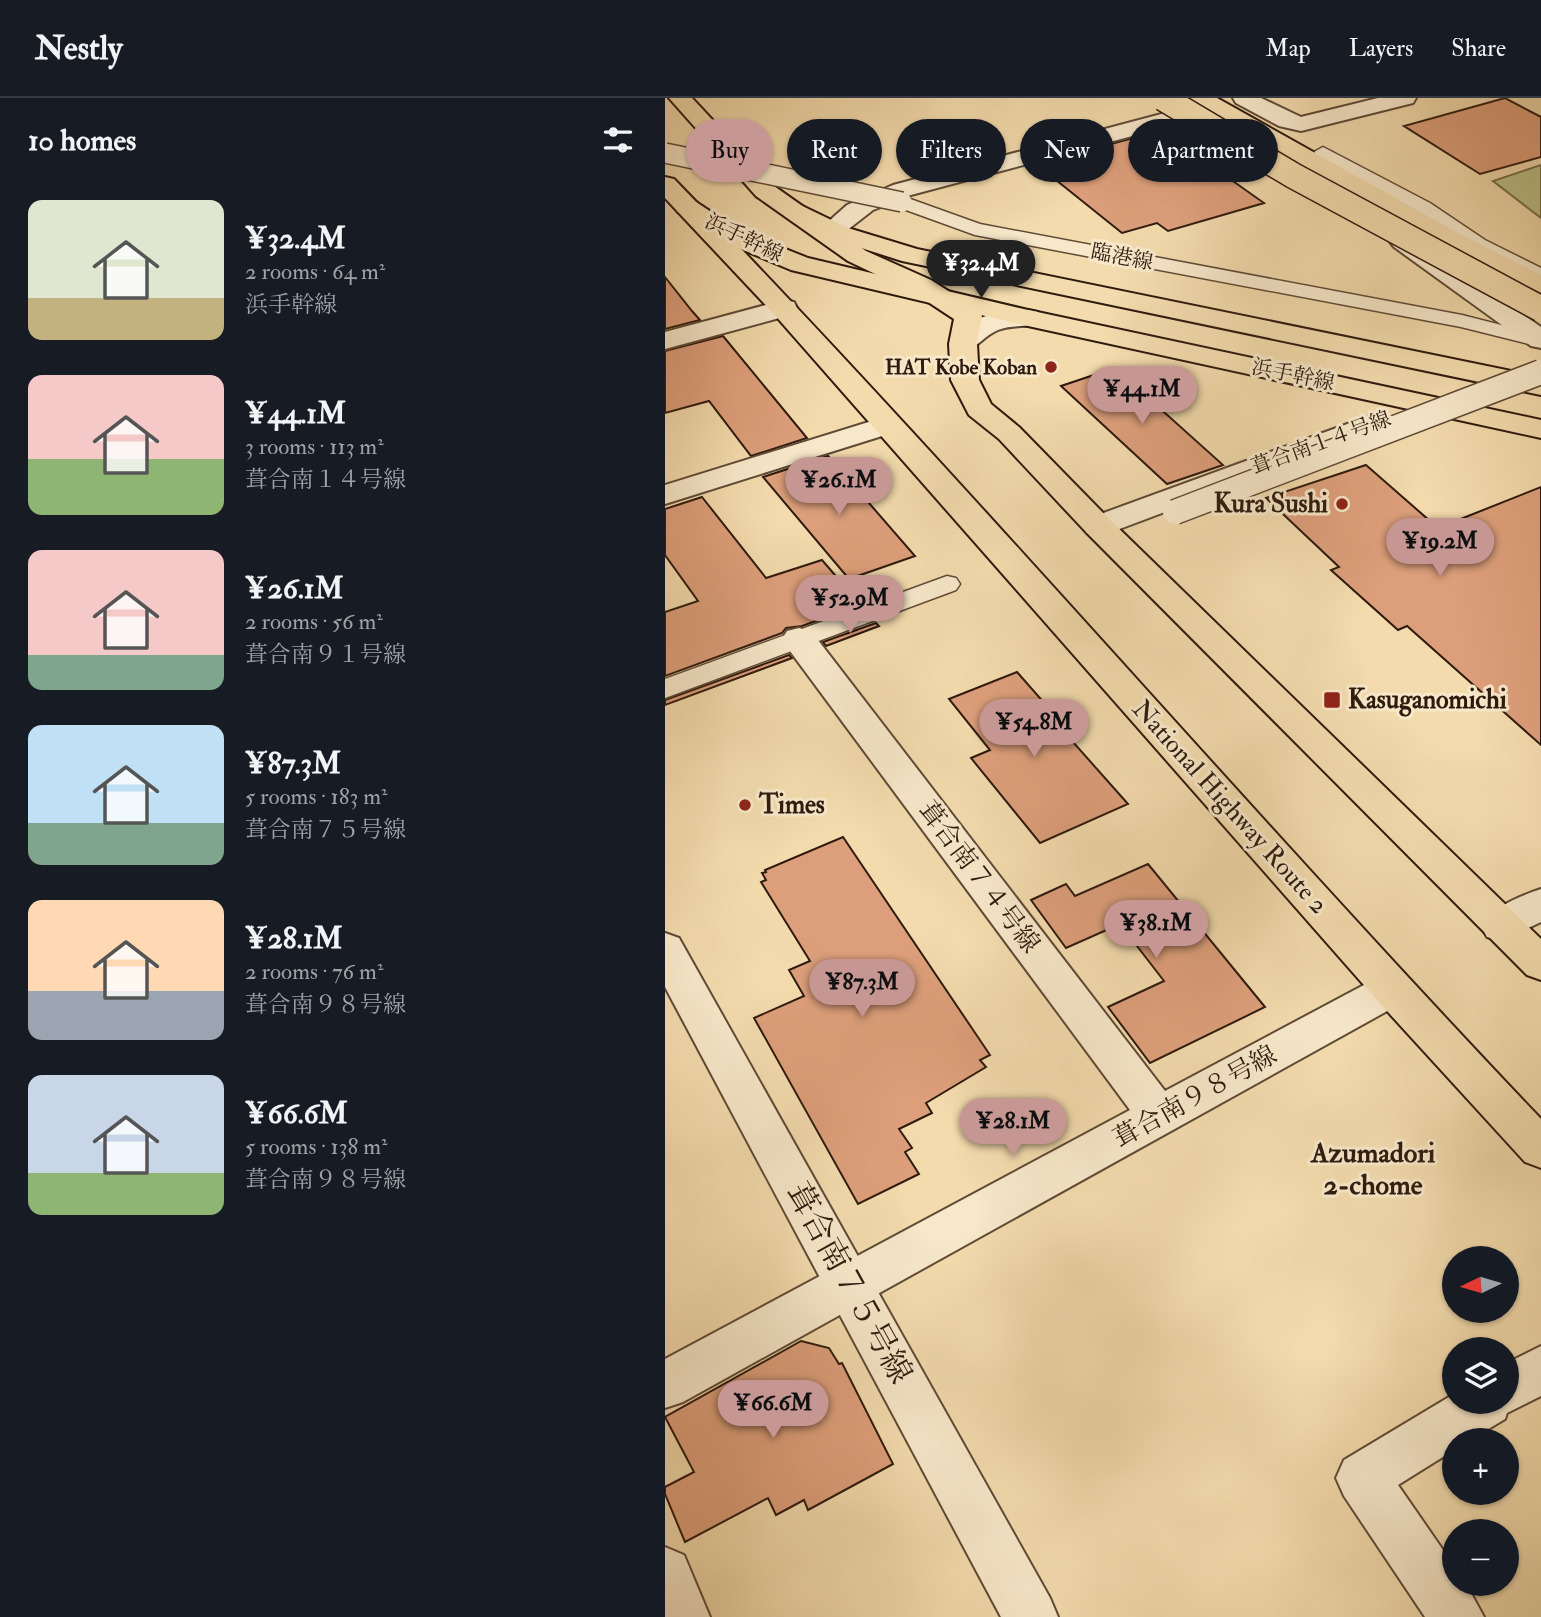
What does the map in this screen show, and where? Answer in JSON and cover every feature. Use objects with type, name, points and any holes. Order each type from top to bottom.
[{"type":"main road","points":[[680,98],[765,191],[857,256],[943,298],[968,316],[963,344],[965,380],[979,409],[1009,433],[1098,526],[1541,964]]},
{"type":"main road","points":[[1161,98],[1305,182],[1541,309]]},
{"type":"main road","points":[[1196,102],[1541,285]]},
{"type":"main road","name":"浜手幹線","points":[[765,191],[832,230],[911,256],[1490,373],[1541,386]]},
{"type":"main road","name":"浜手幹線","points":[[672,198],[731,236],[790,261],[1028,318],[1541,429]]},
{"type":"main road","name":"National Highway Route 2","points":[[672,198],[784,308],[1392,989],[1541,1149]]},
{"type":"street","points":[[1161,98],[1174,106],[1196,102],[1360,212],[1541,340]]},
{"type":"street","points":[[1244,98],[1287,121],[1301,124],[1405,98]]},
{"type":"street","points":[[832,230],[849,212],[873,200],[1196,102]]},
{"type":"street","points":[[1323,152],[1423,207],[1478,244],[1541,276]]},
{"type":"street","name":"臨港線","points":[[665,153],[902,202],[975,229],[1462,321],[1541,340]]},
{"type":"street","points":[[665,341],[784,308]]},
{"type":"street","points":[[963,344],[977,328],[998,319],[1028,318]]},
{"type":"street","points":[[1175,512],[1541,372]]},
{"type":"street","name":"葺合南１４号線","points":[[1098,526],[1426,404]]},
{"type":"street","points":[[665,495],[888,425]]},
{"type":"street","points":[[665,689],[947,584]]},
{"type":"street","name":"葺合南７４号線","points":[[799,639],[1159,1116]]},
{"type":"street","points":[[1501,926],[1541,904]]},
{"type":"street","name":"葺合南７５号線","points":[[670,969],[851,1284],[1031,1617]]},
{"type":"street","name":"葺合南９８号線","points":[[665,1385],[1392,989]]},
{"type":"street","points":[[1519,1383],[1541,1369]]},
{"type":"street","points":[[1457,1617],[1362,1478],[1467,1414]]},
{"type":"street","points":[[665,1574],[683,1617]]},
{"type":"green space","points":[[1541,165],[1541,218],[1493,181]]},
{"type":"building","points":[[1505,98],[1541,117],[1541,157],[1480,174],[1404,126]]},
{"type":"building","points":[[1128,139],[1128,182],[1234,182],[1264,203],[1168,231],[1157,223],[1122,233],[1058,182],[1114,182],[1114,143]]},
{"type":"building","points":[[665,277],[692,311],[700,320],[665,329]]},
{"type":"building","points":[[723,336],[807,438],[751,456],[709,401],[665,413],[665,351]]},
{"type":"building","points":[[1115,368],[1223,465],[1167,484],[1061,386]]},
{"type":"building","points":[[828,456],[915,556],[849,579],[763,477]]},
{"type":"building","points":[[1366,465],[1438,528],[1541,487],[1541,745],[1407,626],[1398,630],[1331,570],[1339,567],[1266,498]]},
{"type":"building","points":[[702,497],[766,578],[822,560],[861,605],[802,626],[786,628],[782,633],[665,676],[665,612],[698,601],[665,555],[665,509]]},
{"type":"building","points":[[876,623],[879,626],[826,646],[823,642]]},
{"type":"building","points":[[789,655],[792,658],[665,705],[665,700]]},
{"type":"building","points":[[1017,672],[1054,714],[1049,715],[1128,804],[1040,843],[971,758],[990,750],[949,699]]},
{"type":"building","points":[[843,837],[990,1055],[980,1060],[986,1067],[926,1103],[932,1113],[899,1129],[912,1148],[905,1152],[919,1174],[858,1204],[754,1018],[804,996],[789,970],[810,961],[761,882],[766,880],[762,873]]},
{"type":"building","points":[[1148,864],[1265,1007],[1150,1063],[1108,1007],[1164,981],[1120,924],[1066,948],[1031,900],[1066,884],[1075,896]]},
{"type":"building","points":[[801,1341],[829,1348],[839,1364],[842,1363],[893,1464],[808,1510],[804,1500],[776,1515],[768,1498],[685,1542],[665,1494],[665,1487],[694,1472],[665,1417]]},
{"type":"place","name":"HAT Kobe Koban","points":[[1051,367]]},
{"type":"place","name":"Kura Sushi","points":[[1342,504]]},
{"type":"place","name":"Kasuganomichi","points":[[1332,700]]},
{"type":"place","name":"Times","points":[[745,805]]},
{"type":"district","name":"Azumadori 2-chome","points":[[1373,1169]]}]
